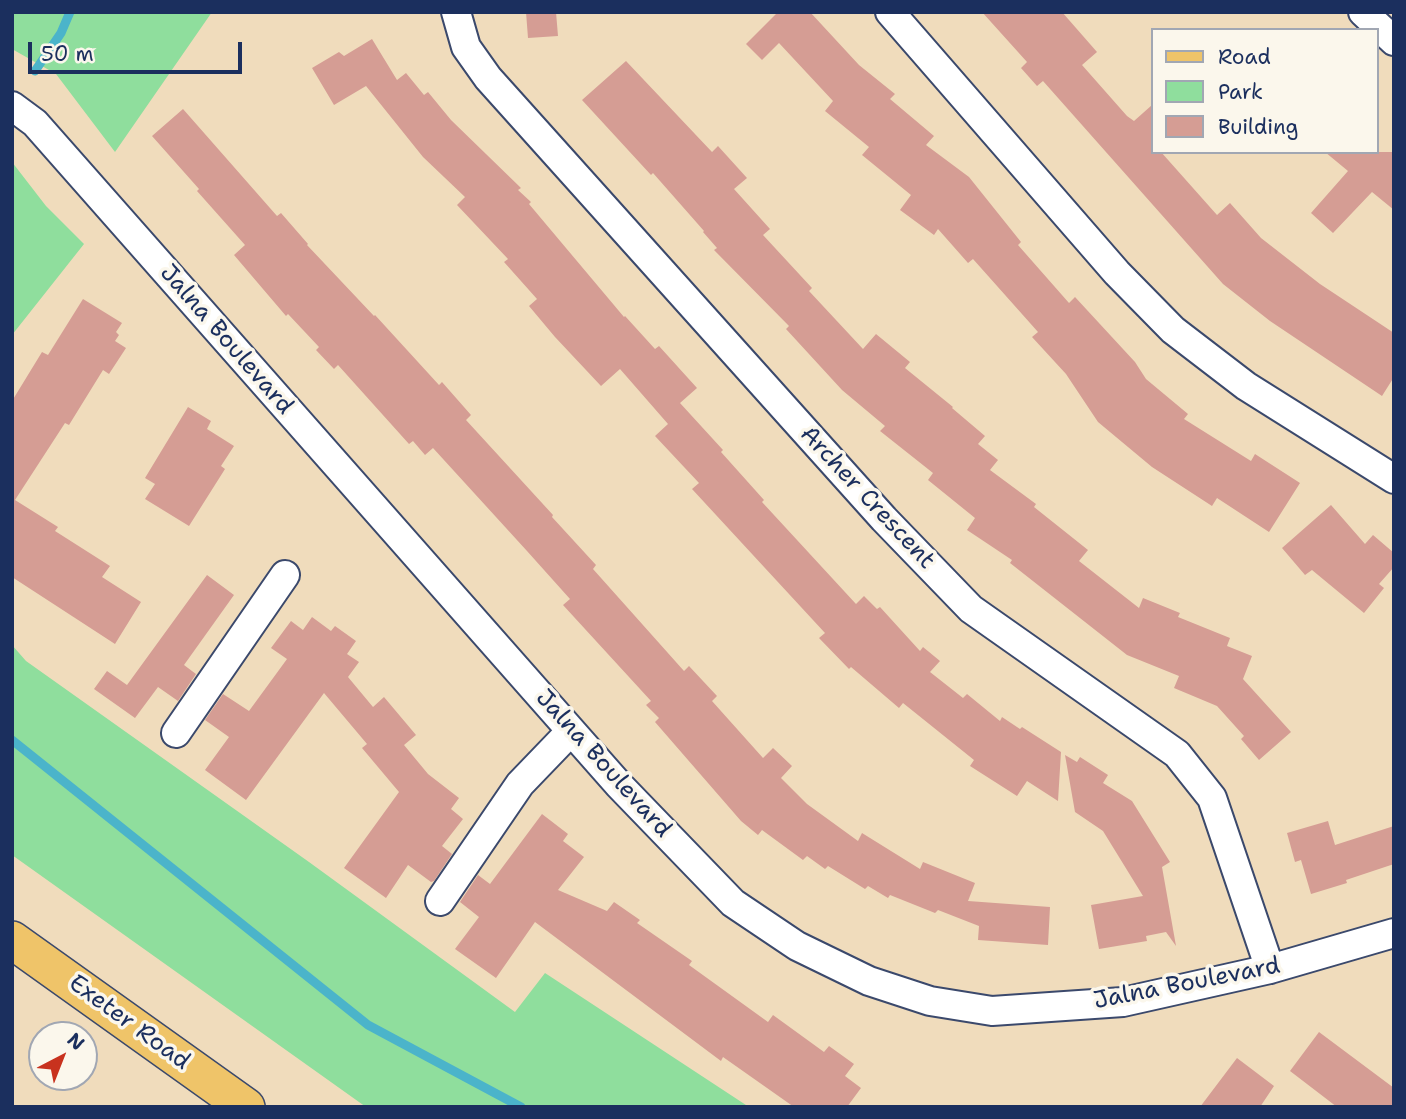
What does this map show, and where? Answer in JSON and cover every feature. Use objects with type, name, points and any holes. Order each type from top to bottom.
[{"type":"main road","name":"Exeter Road","points":[[12,940],[246,1107]]},
{"type":"street","name":"Archer Crescent","points":[[456,12],[466,47],[488,78],[875,509],[971,609],[1177,754],[1213,798],[1270,969]]},
{"type":"street","points":[[890,12],[1117,273],[1173,330],[1247,386],[1394,479]]},
{"type":"street","points":[[1363,12],[1394,41]]},
{"type":"street","name":"Jalna Boulevard","points":[[12,106],[43,132],[619,785],[733,903],[797,946],[869,981],[930,1001],[992,1011],[1123,1002],[1270,969],[1394,933]]},
{"type":"street","points":[[176,733],[285,575]]},
{"type":"street","points":[[440,901],[520,784],[570,731]]},
{"type":"green space","points":[[12,12],[212,12],[115,152],[56,74],[12,49]]},
{"type":"green space","points":[[12,162],[46,206],[84,244],[12,335]]},
{"type":"green space","points":[[12,645],[26,661],[515,1012],[545,973],[749,1107],[366,1107],[12,855]]},
{"type":"building","points":[[526,12],[556,12],[558,36],[528,38]]},
{"type":"building","points":[[778,12],[810,12],[859,65],[895,94],[890,99],[934,136],[926,145],[969,177],[1021,242],[1018,245],[1069,303],[1075,297],[1135,362],[1146,379],[1188,414],[1184,419],[1251,461],[1255,454],[1300,483],[1269,532],[1217,498],[1212,506],[1152,467],[1098,422],[1066,374],[1032,337],[1038,332],[973,259],[968,263],[938,229],[934,235],[900,210],[911,195],[862,155],[869,147],[825,111],[833,101],[779,43],[762,60],[746,44]]},
{"type":"building","points":[[982,12],[1062,12],[1097,52],[1082,65],[1127,116],[1134,121],[1150,107],[1150,154],[1163,154],[1217,215],[1230,203],[1261,238],[1320,284],[1394,333],[1394,377],[1382,396],[1270,321],[1223,284],[1043,81],[1037,86],[1021,68],[1027,62]]},
{"type":"building","points":[[372,39],[397,80],[406,73],[424,95],[428,92],[451,120],[521,188],[518,190],[531,202],[529,204],[624,317],[655,349],[659,346],[697,388],[680,403],[723,450],[721,452],[764,500],[762,502],[856,604],[864,596],[877,609],[880,607],[920,651],[923,647],[940,661],[930,672],[963,698],[967,694],[1000,721],[1002,717],[1020,729],[1022,727],[1061,752],[1058,801],[1027,781],[1017,796],[970,766],[974,760],[903,703],[899,708],[851,667],[849,669],[819,638],[825,633],[692,489],[699,483],[655,436],[668,424],[620,369],[601,386],[555,337],[529,306],[537,299],[504,262],[508,259],[457,205],[465,197],[423,157],[366,86],[334,105],[312,68],[339,52],[344,56]]},
{"type":"building","points":[[626,61],[712,152],[718,146],[747,178],[734,189],[770,229],[763,235],[812,288],[809,291],[863,349],[876,334],[910,362],[905,368],[985,436],[978,444],[998,460],[990,470],[1036,504],[1034,507],[1088,550],[1079,561],[1139,608],[1143,598],[1180,613],[1178,617],[1230,638],[1227,646],[1252,656],[1243,679],[1291,732],[1259,760],[1241,739],[1244,736],[1217,706],[1174,688],[1179,676],[1127,655],[1010,563],[1012,560],[967,530],[975,518],[928,480],[933,473],[880,431],[885,426],[842,390],[786,329],[789,326],[714,250],[717,248],[704,231],[653,173],[651,175],[582,100]]},
{"type":"building","points":[[183,109],[277,216],[281,213],[307,245],[439,385],[442,382],[471,415],[466,420],[596,565],[593,569],[684,671],[689,666],[717,696],[712,701],[763,758],[773,748],[792,766],[781,778],[807,804],[858,841],[862,833],[920,869],[923,862],[975,883],[968,901],[1050,907],[1048,945],[978,940],[979,926],[938,910],[935,913],[890,895],[888,898],[868,886],[865,889],[828,866],[825,869],[807,856],[803,860],[762,830],[758,835],[741,821],[655,722],[659,718],[646,705],[651,701],[563,605],[570,599],[433,448],[425,455],[413,441],[409,444],[338,365],[334,369],[316,350],[319,347],[288,314],[286,316],[234,255],[245,245],[152,136]]},
{"type":"building","points":[[1394,152],[1394,210],[1372,192],[1333,233],[1311,213],[1348,171],[1327,154]]},
{"type":"building","points":[[83,299],[122,323],[116,332],[119,335],[115,341],[126,348],[109,374],[103,370],[69,425],[65,423],[15,500],[58,527],[55,531],[110,566],[102,577],[141,602],[115,644],[12,577],[12,401],[42,352],[48,355]]},
{"type":"building","points":[[188,407],[211,421],[207,429],[234,446],[221,466],[225,469],[189,526],[145,499],[155,484],[145,478]]},
{"type":"building","points":[[1331,505],[1365,544],[1373,535],[1394,553],[1394,567],[1379,584],[1384,588],[1364,613],[1312,570],[1305,575],[1282,548]]},
{"type":"building","points":[[207,575],[234,595],[184,665],[196,674],[178,701],[158,687],[135,718],[94,689],[107,671],[127,685]]},
{"type":"building","points":[[312,617],[331,631],[335,626],[356,641],[347,654],[359,662],[348,677],[373,707],[384,697],[416,735],[404,745],[428,774],[459,798],[451,809],[463,819],[442,846],[452,854],[434,881],[431,882],[408,865],[386,898],[344,868],[399,792],[362,748],[367,744],[324,693],[246,800],[205,770],[229,737],[205,720],[223,694],[249,711],[287,659],[271,648],[291,621],[303,630]]},
{"type":"building","points":[[1065,755],[1077,762],[1080,757],[1108,775],[1103,783],[1132,801],[1170,862],[1162,867],[1176,946],[1166,932],[1146,936],[1147,941],[1099,949],[1091,905],[1143,896],[1103,831],[1075,812]]},
{"type":"building","points":[[542,814],[568,834],[563,841],[584,857],[558,890],[607,911],[614,902],[640,920],[637,923],[692,961],[689,965],[768,1022],[773,1015],[824,1052],[829,1046],[854,1064],[845,1076],[861,1088],[847,1107],[794,1107],[723,1057],[721,1061],[535,922],[496,978],[455,949],[479,917],[460,902],[478,875],[490,884]]},
{"type":"building","points":[[1328,821],[1335,845],[1394,826],[1394,864],[1311,894],[1301,860],[1295,862],[1287,833]]},
{"type":"building","points":[[1319,1032],[1394,1088],[1394,1107],[1337,1107],[1290,1071]]},
{"type":"building","points":[[1237,1058],[1274,1086],[1260,1107],[1200,1107]]},
{"type":"waterway","points":[[35,71],[61,33],[70,12]]},
{"type":"waterway","points":[[12,740],[368,1025],[521,1107]]}]
